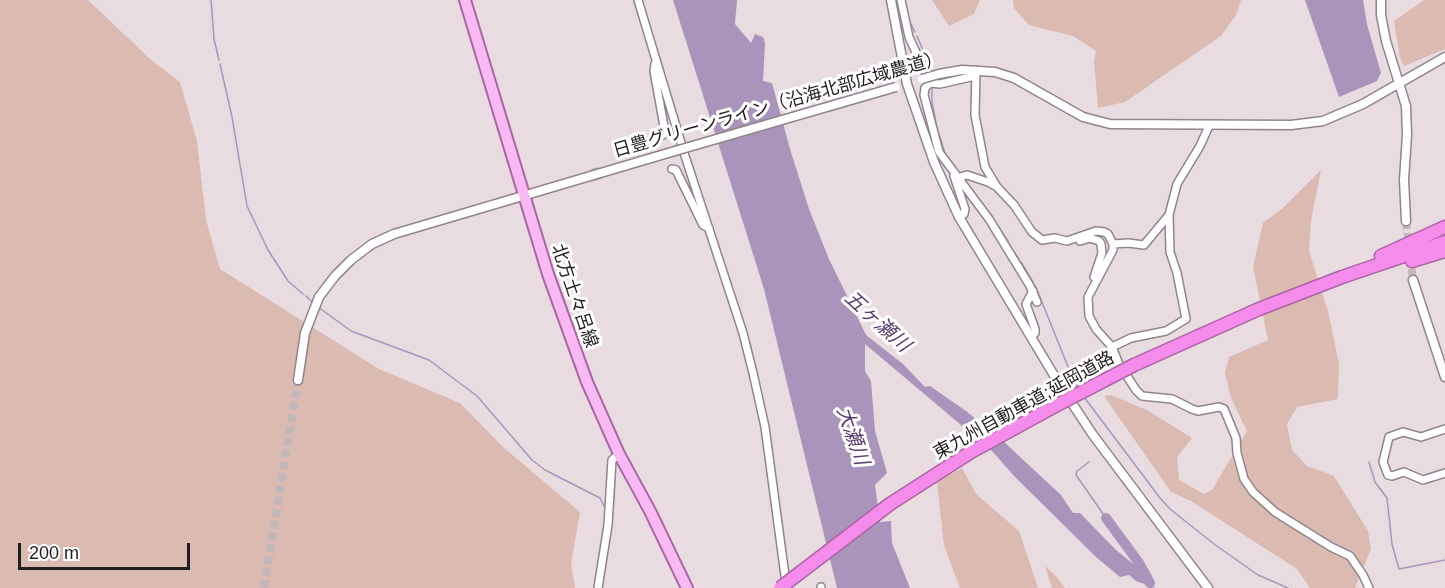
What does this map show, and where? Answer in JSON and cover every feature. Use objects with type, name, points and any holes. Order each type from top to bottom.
[{"type":"highway","points":[[1259,309],[1445,228]]},
{"type":"highway","name":"東九州自動車道;延岡道路","points":[[780,588],[890,504],[971,452],[1056,405],[1134,365],[1259,309],[1445,242]]},
{"type":"highway","name":"東九州自動車道;延岡道路","points":[[1305,291],[1445,249]]},
{"type":"main road","name":"北方土々呂線","points":[[465,0],[567,330],[600,416],[687,588]]},
{"type":"street","points":[[638,0],[743,333],[765,427],[786,588]]},
{"type":"street","points":[[891,0],[907,84],[934,162],[959,217],[1058,382],[1093,435],[1208,588]]},
{"type":"street","points":[[901,0],[909,37],[926,81],[924,95],[939,152],[989,219],[1033,291],[1037,302]]},
{"type":"street","points":[[1381,0],[1381,15],[1386,40],[1406,106],[1404,180],[1406,221]]},
{"type":"street","name":"日豊グリーンライン（沿海北部広域農道）","points":[[298,380],[305,333],[319,297],[335,276],[372,244],[394,234],[524,195],[896,87],[926,81],[939,74],[995,72],[1014,78],[1083,117],[1110,124],[1291,125],[1323,121],[1363,104],[1445,57]]},
{"type":"street","points":[[656,61],[654,71],[665,132],[663,135]]},
{"type":"street","points":[[926,81],[940,84],[975,73],[974,108],[977,126],[985,167],[997,187],[1042,240],[1054,238],[1079,242],[1090,238],[1099,241],[1102,253],[1087,303],[1089,316],[1096,329],[1112,347],[1126,376],[1142,396],[1172,399],[1198,411],[1219,407],[1224,409],[1236,438],[1237,453],[1244,479],[1253,492],[1275,512],[1330,547],[1350,556],[1369,588]]},
{"type":"street","points":[[1112,347],[1123,340],[1166,331],[1186,319],[1170,252],[1169,215],[1177,184],[1209,126]]},
{"type":"street","points":[[672,169],[676,170],[703,225],[709,228]]},
{"type":"street","points":[[956,176],[965,208],[964,214],[959,217]]},
{"type":"street","points":[[956,176],[974,176],[997,187]]},
{"type":"street","points":[[1113,244],[1144,245],[1169,215]]},
{"type":"street","points":[[1067,241],[1101,231],[1108,234],[1113,244],[1111,258],[1099,274],[1091,291]]},
{"type":"street","points":[[1413,280],[1442,356],[1445,377]]},
{"type":"street","points":[[1031,337],[1035,329],[1026,304],[1033,291]]},
{"type":"street","points":[[1445,429],[1420,437],[1403,432],[1389,437],[1383,462],[1388,475],[1392,476],[1404,472],[1423,480],[1445,472]]},
{"type":"street","points":[[598,588],[609,525],[612,460],[619,454]]},
{"type":"shaded area","points":[[0,0],[88,0],[150,59],[180,82],[197,141],[206,220],[220,269],[379,369],[460,403],[503,447],[580,512],[571,564],[575,588],[0,588]]},
{"type":"shaded area","points":[[932,0],[980,0],[974,14],[949,26]]},
{"type":"shaded area","points":[[1013,0],[1241,0],[1236,15],[1221,36],[1125,102],[1098,108],[1094,61],[1096,51],[1073,36],[1029,25],[1014,8]]},
{"type":"shaded area","points":[[1424,0],[1445,0],[1445,49],[1404,66],[1400,58],[1394,21]]},
{"type":"shaded area","points":[[1321,170],[1311,221],[1309,251],[1328,311],[1339,364],[1338,399],[1297,407],[1287,424],[1292,450],[1307,466],[1334,476],[1368,531],[1371,549],[1355,588],[1310,588],[1297,569],[1191,501],[1171,492],[1104,396],[1111,395],[1147,410],[1192,438],[1177,457],[1179,480],[1204,494],[1212,490],[1247,431],[1231,398],[1225,373],[1229,357],[1268,340],[1253,267],[1263,223],[1283,208]]},
{"type":"shaded area","points":[[962,468],[976,494],[1019,531],[1038,588],[960,588],[944,546],[937,482]]},
{"type":"shaded area","points":[[1045,566],[1056,576],[1065,588],[1052,588]]},
{"type":"water","name":"大瀬川","points":[[673,0],[737,0],[735,24],[751,43],[755,34],[763,37],[765,43],[763,81],[772,83],[809,209],[829,259],[866,335],[903,364],[925,387],[930,386],[966,411],[1004,442],[1061,495],[1073,513],[1080,513],[1116,550],[1137,567],[1155,588],[1136,581],[1129,575],[1120,577],[1096,557],[1014,476],[993,452],[865,344],[865,371],[871,381],[875,431],[887,473],[875,485],[880,522],[891,521],[892,543],[910,588],[837,588],[764,289]]},
{"type":"water","points":[[1305,0],[1363,0],[1367,24],[1381,73],[1377,81],[1339,97]]},
{"type":"waterway","points":[[211,0],[214,39],[219,60]]},
{"type":"waterway","points":[[905,0],[909,20],[915,32]]},
{"type":"waterway","points":[[917,36],[925,55]]},
{"type":"waterway","points":[[926,59],[932,72]]},
{"type":"waterway","points":[[220,64],[232,117],[247,206],[268,250],[288,281],[303,294]]},
{"type":"waterway","points":[[932,89],[937,128],[946,156]]},
{"type":"waterway","points":[[964,180],[991,215]]},
{"type":"waterway","points":[[993,219],[1008,241]]},
{"type":"waterway","points":[[1009,245],[1019,259]]},
{"type":"waterway","points":[[1021,262],[1033,282]]},
{"type":"waterway","points":[[1035,285],[1078,388]]},
{"type":"waterway","points":[[306,296],[314,304]]},
{"type":"waterway","points":[[318,307],[351,331],[429,360],[477,396],[532,460],[545,470],[600,498],[606,510]]},
{"type":"waterway","points":[[1084,397],[1170,509],[1258,575],[1288,588]]},
{"type":"waterway","points":[[1089,462],[1077,471],[1076,475],[1106,518]]},
{"type":"waterway","points":[[1369,462],[1375,482],[1387,498],[1392,544],[1399,569],[1445,560]]},
{"type":"waterway","points":[[614,500],[615,465]]},
{"type":"waterway","points":[[610,533],[613,504]]},
{"type":"waterway","points":[[1106,518],[1139,563],[1150,583]]},
{"type":"waterway","points":[[594,588],[604,527]]},
{"type":"tunnel","points":[[594,168],[598,180]]},
{"type":"tunnel","points":[[1406,221],[1413,280]]},
{"type":"tunnel","points":[[264,588],[298,380]]},
{"type":"water label","name":"五ヶ瀬川","points":[[877,322]]}]
